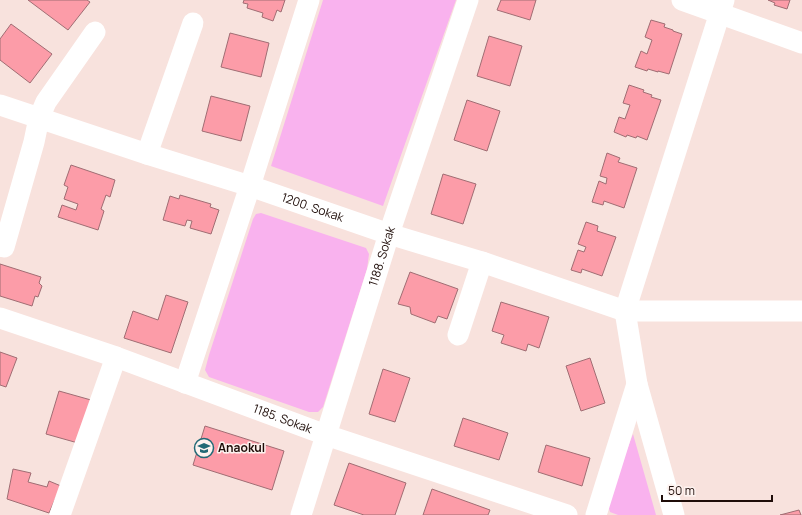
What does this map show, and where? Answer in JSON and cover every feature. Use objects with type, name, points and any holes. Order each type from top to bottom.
[{"type":"street","points":[[185,383],[309,0]]},
{"type":"street","name":"1188. Sokak","points":[[301,515],[389,234],[468,0]]},
{"type":"street","points":[[682,0],[722,7],[802,43]]},
{"type":"street","points":[[674,515],[637,384],[625,311],[722,7]]},
{"type":"street","points":[[147,154],[192,23]]},
{"type":"street","points":[[4,247],[34,142],[39,118],[46,102],[95,32]]},
{"type":"street","name":"1200. Sokak","points":[[0,105],[147,154],[250,186],[389,234],[482,262],[625,311],[802,311]]},
{"type":"street","points":[[458,335],[482,262]]},
{"type":"street","name":"1185. Sokak","points":[[0,318],[116,357],[326,435],[567,515]]},
{"type":"street","points":[[60,515],[116,357]]},
{"type":"street","points":[[596,515],[637,384]]},
{"type":"shaded area","points":[[323,0],[456,0],[383,206],[271,166]]},
{"type":"shaded area","points":[[261,213],[366,248],[369,254],[367,269],[323,407],[318,412],[309,412],[209,377],[205,370],[253,219],[256,214]]},
{"type":"shaded area","points":[[633,434],[656,515],[618,515],[610,512],[607,502]]},
{"type":"building","points":[[28,0],[87,0],[90,2],[68,30]]},
{"type":"building","points":[[244,0],[285,0],[281,12],[277,10],[273,21],[262,17],[263,13],[247,8],[248,4],[243,3]]},
{"type":"building","points":[[501,0],[536,0],[530,20],[497,10]]},
{"type":"building","points":[[768,0],[790,0],[787,9],[774,5],[775,3]]},
{"type":"building","points":[[651,20],[665,24],[664,27],[682,34],[669,74],[648,69],[647,71],[635,67],[641,51],[647,54],[652,40],[645,37]]},
{"type":"building","points":[[11,24],[52,54],[30,83],[0,60],[0,39]]},
{"type":"building","points":[[230,33],[269,43],[261,77],[221,67]]},
{"type":"building","points":[[489,36],[522,46],[510,86],[477,76]]},
{"type":"building","points":[[629,85],[644,90],[643,92],[652,95],[651,97],[661,100],[647,140],[637,136],[636,138],[627,135],[626,137],[614,132],[619,117],[625,119],[630,105],[623,103]]},
{"type":"building","points":[[211,96],[250,106],[241,141],[202,131]]},
{"type":"building","points":[[467,100],[500,111],[487,151],[454,140]]},
{"type":"building","points":[[607,153],[620,158],[618,162],[637,168],[624,208],[604,201],[603,205],[592,202],[599,181],[606,184],[607,178],[600,176]]},
{"type":"building","points":[[71,165],[115,180],[110,197],[106,195],[101,209],[104,211],[98,230],[58,217],[62,205],[76,210],[78,204],[64,199],[68,187],[64,185]]},
{"type":"building","points":[[443,174],[476,184],[463,224],[431,214]]},
{"type":"building","points":[[180,195],[211,204],[210,207],[219,210],[211,234],[190,228],[192,221],[187,220],[185,226],[163,220],[170,196],[179,199]]},
{"type":"building","points":[[586,222],[598,226],[597,231],[616,237],[602,276],[582,269],[581,273],[571,270],[578,250],[584,252],[586,247],[578,244]]},
{"type":"building","points":[[0,264],[41,277],[39,283],[42,286],[38,297],[35,296],[32,306],[0,296]]},
{"type":"building","points":[[410,272],[458,289],[447,319],[438,316],[435,323],[411,314],[410,307],[398,304]]},
{"type":"building","points":[[166,295],[188,302],[171,353],[124,338],[133,311],[158,320]]},
{"type":"building","points":[[501,302],[549,317],[539,348],[528,344],[526,351],[501,343],[504,335],[492,331]]},
{"type":"building","points":[[0,352],[17,358],[6,387],[0,385]]},
{"type":"building","points":[[590,358],[605,403],[581,411],[566,366]]},
{"type":"building","points":[[383,369],[410,378],[395,422],[369,414]]},
{"type":"building","points":[[59,391],[91,400],[78,443],[46,434]]},
{"type":"building","points":[[463,418],[508,433],[499,460],[454,446]]},
{"type":"building","points":[[205,426],[284,451],[272,490],[193,465]]},
{"type":"building","points":[[546,445],[590,458],[582,486],[538,472]]},
{"type":"building","points":[[349,463],[406,483],[395,515],[364,515],[334,505]]},
{"type":"building","points":[[13,469],[31,473],[28,482],[47,487],[49,481],[61,486],[49,513],[7,499]]},
{"type":"building","points":[[432,489],[490,510],[488,515],[423,515]]},
{"type":"building","points":[[799,510],[801,515],[780,515]]},
{"type":"place","name":"Anaokul","points":[[204,448]]}]
